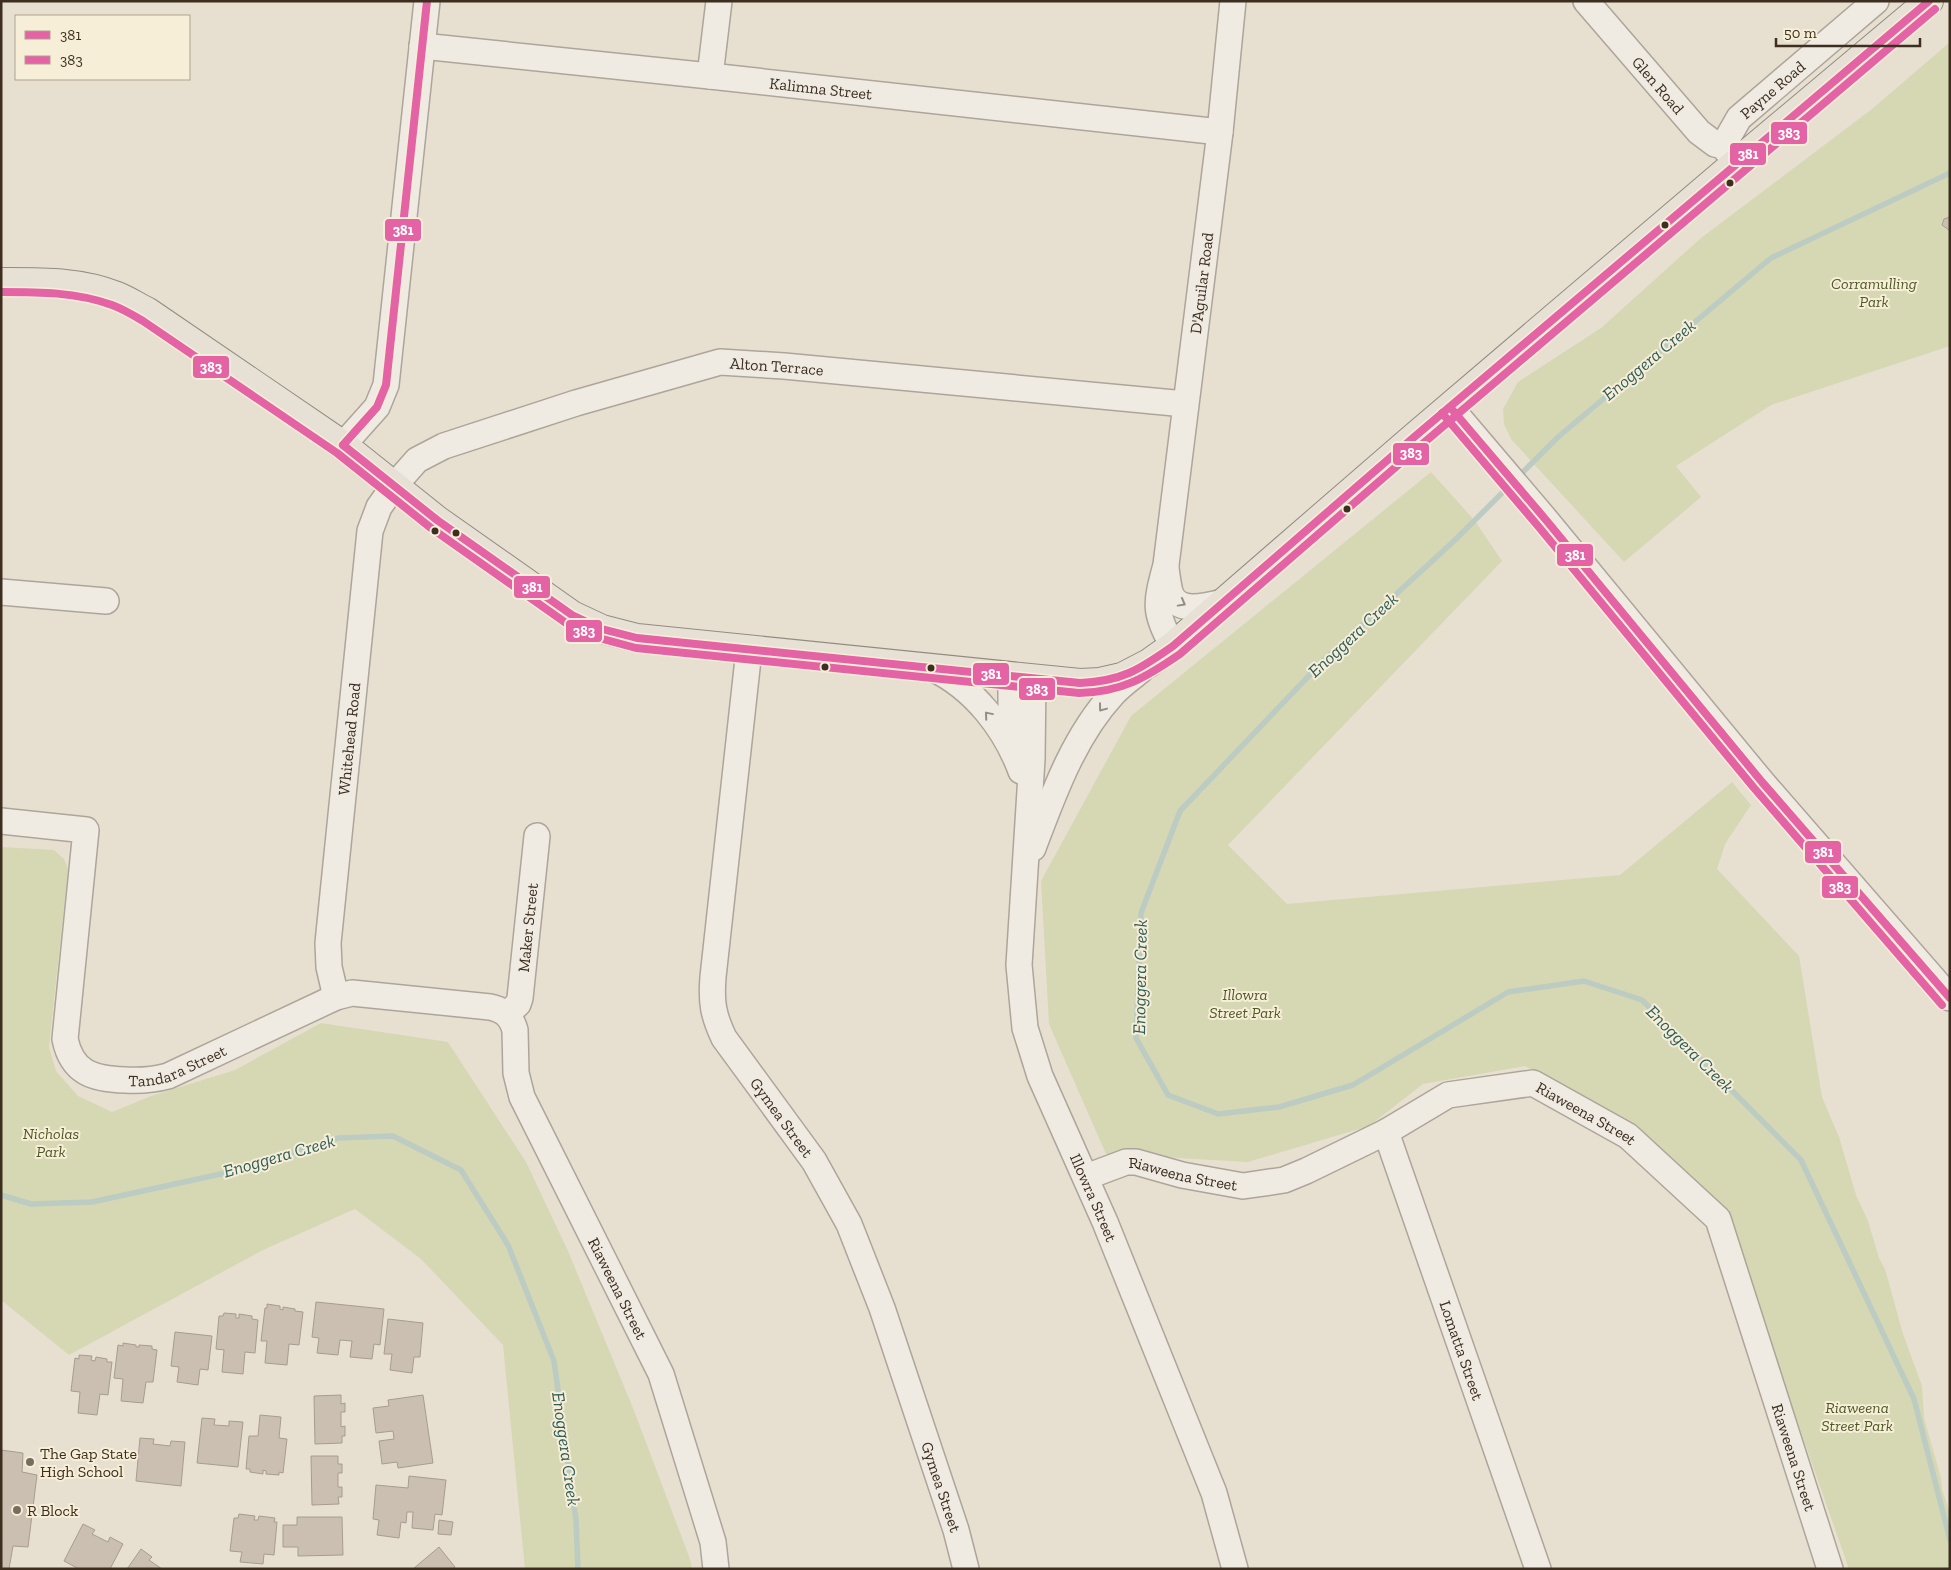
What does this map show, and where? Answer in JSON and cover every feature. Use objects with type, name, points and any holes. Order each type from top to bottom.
[{"type":"main road","name":"Payne Road","points":[[1,282],[55,282],[85,287],[117,296],[148,312],[343,445],[437,520],[572,615],[602,629],[637,638],[749,650],[1080,683],[1100,682],[1122,677],[1149,663],[1173,646],[1450,408],[1730,155],[1929,1]]},
{"type":"street","points":[[343,445],[377,407],[386,385],[427,1]]},
{"type":"street","points":[[710,76],[720,1]]},
{"type":"street","name":"D'Aguilar Road","points":[[1173,646],[1158,617],[1157,605],[1166,565],[1220,132],[1234,1]]},
{"type":"street","name":"Glen Road","points":[[1586,1],[1699,132],[1730,155]]},
{"type":"street","name":"Payne Road","points":[[1730,155],[1739,118],[1876,1]]},
{"type":"street","name":"Kalimna Street","points":[[422,46],[1220,132]]},
{"type":"street","name":"Alton Terrace","points":[[394,486],[418,460],[444,446],[576,403],[720,362],[793,366],[1185,404]]},
{"type":"street","points":[[1450,408],[1762,782],[1950,998]]},
{"type":"street","name":"Whitehead Road","points":[[336,997],[329,967],[328,943],[370,531],[379,507],[394,486]]},
{"type":"street","name":"D'Aguilar Road","points":[[1166,565],[1172,597],[1180,604],[1191,608],[1223,602]]},
{"type":"street","points":[[1,592],[106,600]]},
{"type":"street","name":"Gymea Street","points":[[749,650],[711,997],[714,1016],[724,1038],[814,1161],[849,1224],[882,1308],[956,1530],[966,1569]]},
{"type":"street","points":[[1025,872],[1033,847],[1063,775],[1084,735],[1113,694],[1149,663]]},
{"type":"street","points":[[930,668],[951,677],[981,707],[1001,730],[1021,771]]},
{"type":"street","name":"Illowra Street","points":[[1022,677],[1011,707],[1014,738],[1028,813]]},
{"type":"street","name":"Illowra Street","points":[[1022,677],[1032,759],[1019,965],[1026,1028],[1040,1076],[1086,1177],[1214,1493],[1235,1569]]},
{"type":"street","name":"Tandara Street","points":[[1,821],[86,830],[65,1039],[68,1053],[76,1066],[83,1071],[107,1080],[154,1080],[168,1076],[336,997],[352,994],[490,1007],[500,1009],[507,1014]]},
{"type":"street","name":"Maker Street","points":[[507,1014],[518,1004],[520,998],[538,836]]},
{"type":"street","name":"Riaweena Street","points":[[507,1014],[514,1024],[516,1073],[522,1097],[661,1374],[713,1542],[716,1569]]},
{"type":"street","name":"Riaweena Street","points":[[1086,1177],[1126,1162],[1136,1162],[1214,1182],[1243,1186],[1265,1184],[1306,1172],[1386,1132],[1448,1095],[1533,1083],[1628,1136],[1718,1219],[1830,1569]]},
{"type":"street","name":"Lomatta Street","points":[[1386,1132],[1538,1569]]},
{"type":"green space","name":"Corramulling Park","points":[[1950,42],[1950,346],[1771,405],[1676,466],[1701,497],[1624,562],[1511,439],[1504,424],[1503,409],[1518,382],[1601,328],[1701,238],[1872,109]]},
{"type":"green space","points":[[1431,472],[1475,521],[1502,561],[1228,845],[1287,904],[1620,875],[1732,782],[1751,805],[1725,844],[1717,869],[1799,956],[1822,1097],[1839,1137],[1856,1195],[1868,1221],[1879,1258],[1885,1269],[1903,1334],[1922,1386],[1924,1418],[1950,1514],[1950,1569],[1849,1569],[1725,1215],[1624,1120],[1525,1066],[1423,1084],[1369,1126],[1248,1162],[1106,1154],[1049,1024],[1041,881],[1131,716]]},
{"type":"green space","name":"Nicholas Park","points":[[1,847],[54,850],[64,859],[68,869],[49,1047],[56,1071],[78,1096],[112,1112],[151,1096],[235,1070],[321,1023],[448,1042],[526,1162],[568,1251],[633,1408],[690,1559],[692,1569],[525,1569],[503,1345],[421,1259],[355,1209],[263,1250],[69,1355],[1,1300]]},
{"type":"building","points":[[1950,217],[1949,230],[1942,225],[1944,219]]},
{"type":"building","points":[[316,1302],[384,1309],[380,1345],[374,1344],[372,1359],[350,1357],[352,1341],[340,1340],[338,1355],[317,1353],[319,1338],[312,1337]]},
{"type":"building","points":[[267,1304],[280,1306],[280,1309],[283,1310],[283,1307],[303,1312],[299,1345],[289,1344],[287,1365],[265,1363],[267,1341],[261,1341]]},
{"type":"building","points":[[224,1313],[236,1314],[236,1318],[239,1318],[239,1314],[252,1316],[252,1319],[258,1320],[255,1353],[245,1352],[243,1374],[222,1372],[224,1350],[216,1349],[219,1316],[223,1316]]},
{"type":"building","points":[[388,1319],[423,1323],[420,1357],[414,1357],[412,1373],[390,1370],[392,1354],[384,1354]]},
{"type":"building","points":[[175,1332],[212,1336],[208,1370],[200,1369],[198,1385],[177,1382],[179,1367],[171,1366]]},
{"type":"building","points":[[123,1343],[136,1345],[136,1347],[139,1347],[139,1345],[152,1346],[152,1349],[157,1350],[153,1382],[146,1382],[143,1403],[121,1401],[123,1379],[114,1378],[118,1345],[123,1346]]},
{"type":"building","points":[[79,1355],[92,1356],[91,1360],[95,1361],[96,1357],[112,1362],[108,1395],[100,1394],[97,1415],[78,1413],[80,1392],[71,1391],[75,1358],[79,1359]]},
{"type":"building","points":[[341,1395],[341,1404],[345,1403],[345,1412],[341,1412],[341,1427],[345,1426],[345,1436],[342,1436],[342,1443],[315,1444],[314,1396]]},
{"type":"building","points":[[423,1395],[433,1463],[398,1468],[397,1462],[382,1464],[379,1441],[394,1439],[393,1431],[376,1433],[373,1408],[389,1406],[388,1400]]},
{"type":"building","points":[[260,1415],[281,1417],[279,1438],[287,1439],[283,1473],[279,1472],[279,1475],[266,1474],[266,1471],[263,1470],[263,1474],[250,1472],[250,1469],[246,1469],[249,1436],[258,1436]]},
{"type":"building","points":[[202,1418],[215,1419],[214,1425],[229,1426],[229,1421],[243,1422],[238,1467],[197,1463]]},
{"type":"building","points":[[140,1438],[154,1439],[153,1444],[170,1446],[171,1441],[185,1442],[181,1486],[136,1481]]},
{"type":"building","name":"R Block","points":[[1,1450],[23,1453],[22,1472],[37,1475],[28,1547],[13,1546],[9,1569],[1,1569]]},
{"type":"building","points":[[311,1456],[338,1456],[338,1464],[342,1464],[342,1473],[338,1473],[338,1487],[342,1487],[342,1497],[338,1497],[339,1504],[312,1505]]},
{"type":"building","points":[[409,1476],[446,1480],[442,1515],[435,1514],[433,1530],[412,1528],[413,1512],[407,1512],[406,1523],[401,1522],[399,1538],[377,1535],[379,1520],[373,1519],[376,1485],[408,1488]]},
{"type":"building","points":[[239,1514],[255,1516],[254,1520],[258,1520],[259,1516],[275,1518],[274,1522],[277,1522],[274,1555],[264,1554],[263,1564],[240,1562],[242,1552],[230,1551],[234,1518],[238,1518]]},
{"type":"building","points":[[297,1517],[342,1517],[343,1555],[298,1556],[298,1547],[283,1547],[283,1525],[297,1525]]},
{"type":"building","points":[[439,1520],[453,1522],[451,1535],[438,1534]]},
{"type":"building","points":[[83,1524],[95,1530],[92,1534],[108,1542],[110,1537],[123,1544],[110,1569],[79,1569],[64,1561]]},
{"type":"building","points":[[439,1547],[455,1567],[453,1569],[413,1569]]},
{"type":"building","points":[[141,1549],[152,1557],[149,1560],[162,1569],[127,1569]]},
{"type":"waterway","name":"Enoggera Creek","points":[[1517,478],[1558,437],[1771,258],[1950,173]]},
{"type":"waterway","name":"Enoggera Creek","points":[[1509,486],[1454,541],[1323,661],[1180,811],[1141,913],[1136,1038],[1168,1095],[1218,1114],[1279,1107],[1353,1085],[1508,992],[1584,981],[1642,1000],[1801,1160],[1914,1399],[1950,1540]]},
{"type":"waterway","name":"Enoggera Creek","points":[[1,1195],[31,1204],[92,1202],[230,1172],[338,1138],[393,1136],[461,1170],[508,1245],[554,1361],[576,1520],[578,1569]]},
{"type":"transit line","name":"381","points":[[343,445],[377,407],[386,385],[427,1]]},
{"type":"transit line","name":"381","points":[[343,445],[437,520],[572,615],[602,629],[637,638],[1080,683],[1119,677],[1140,668],[1173,646],[1413,438],[1929,1]]},
{"type":"transit line","name":"383","points":[[1,292],[85,297],[124,310],[337,453],[431,528],[566,623],[599,638],[636,648],[1079,693],[1108,690],[1121,687],[1144,677],[1180,654],[1420,446],[1935,9]]},
{"type":"transit line","name":"381","points":[[1450,407],[1546,520],[1762,782],[1950,998]]},
{"type":"transit line","name":"383","points":[[1442,413],[1538,526],[1754,788],[1942,1005]]},
{"type":"place","name":"The Gap State High School","points":[[30,1462]]},
{"type":"place","name":"R Block","points":[[17,1510]]},
{"type":"park label","name":"Illowra Street Park","points":[[1245,1003]]},
{"type":"park label","name":"Riaweena Street Park","points":[[1857,1416]]}]
